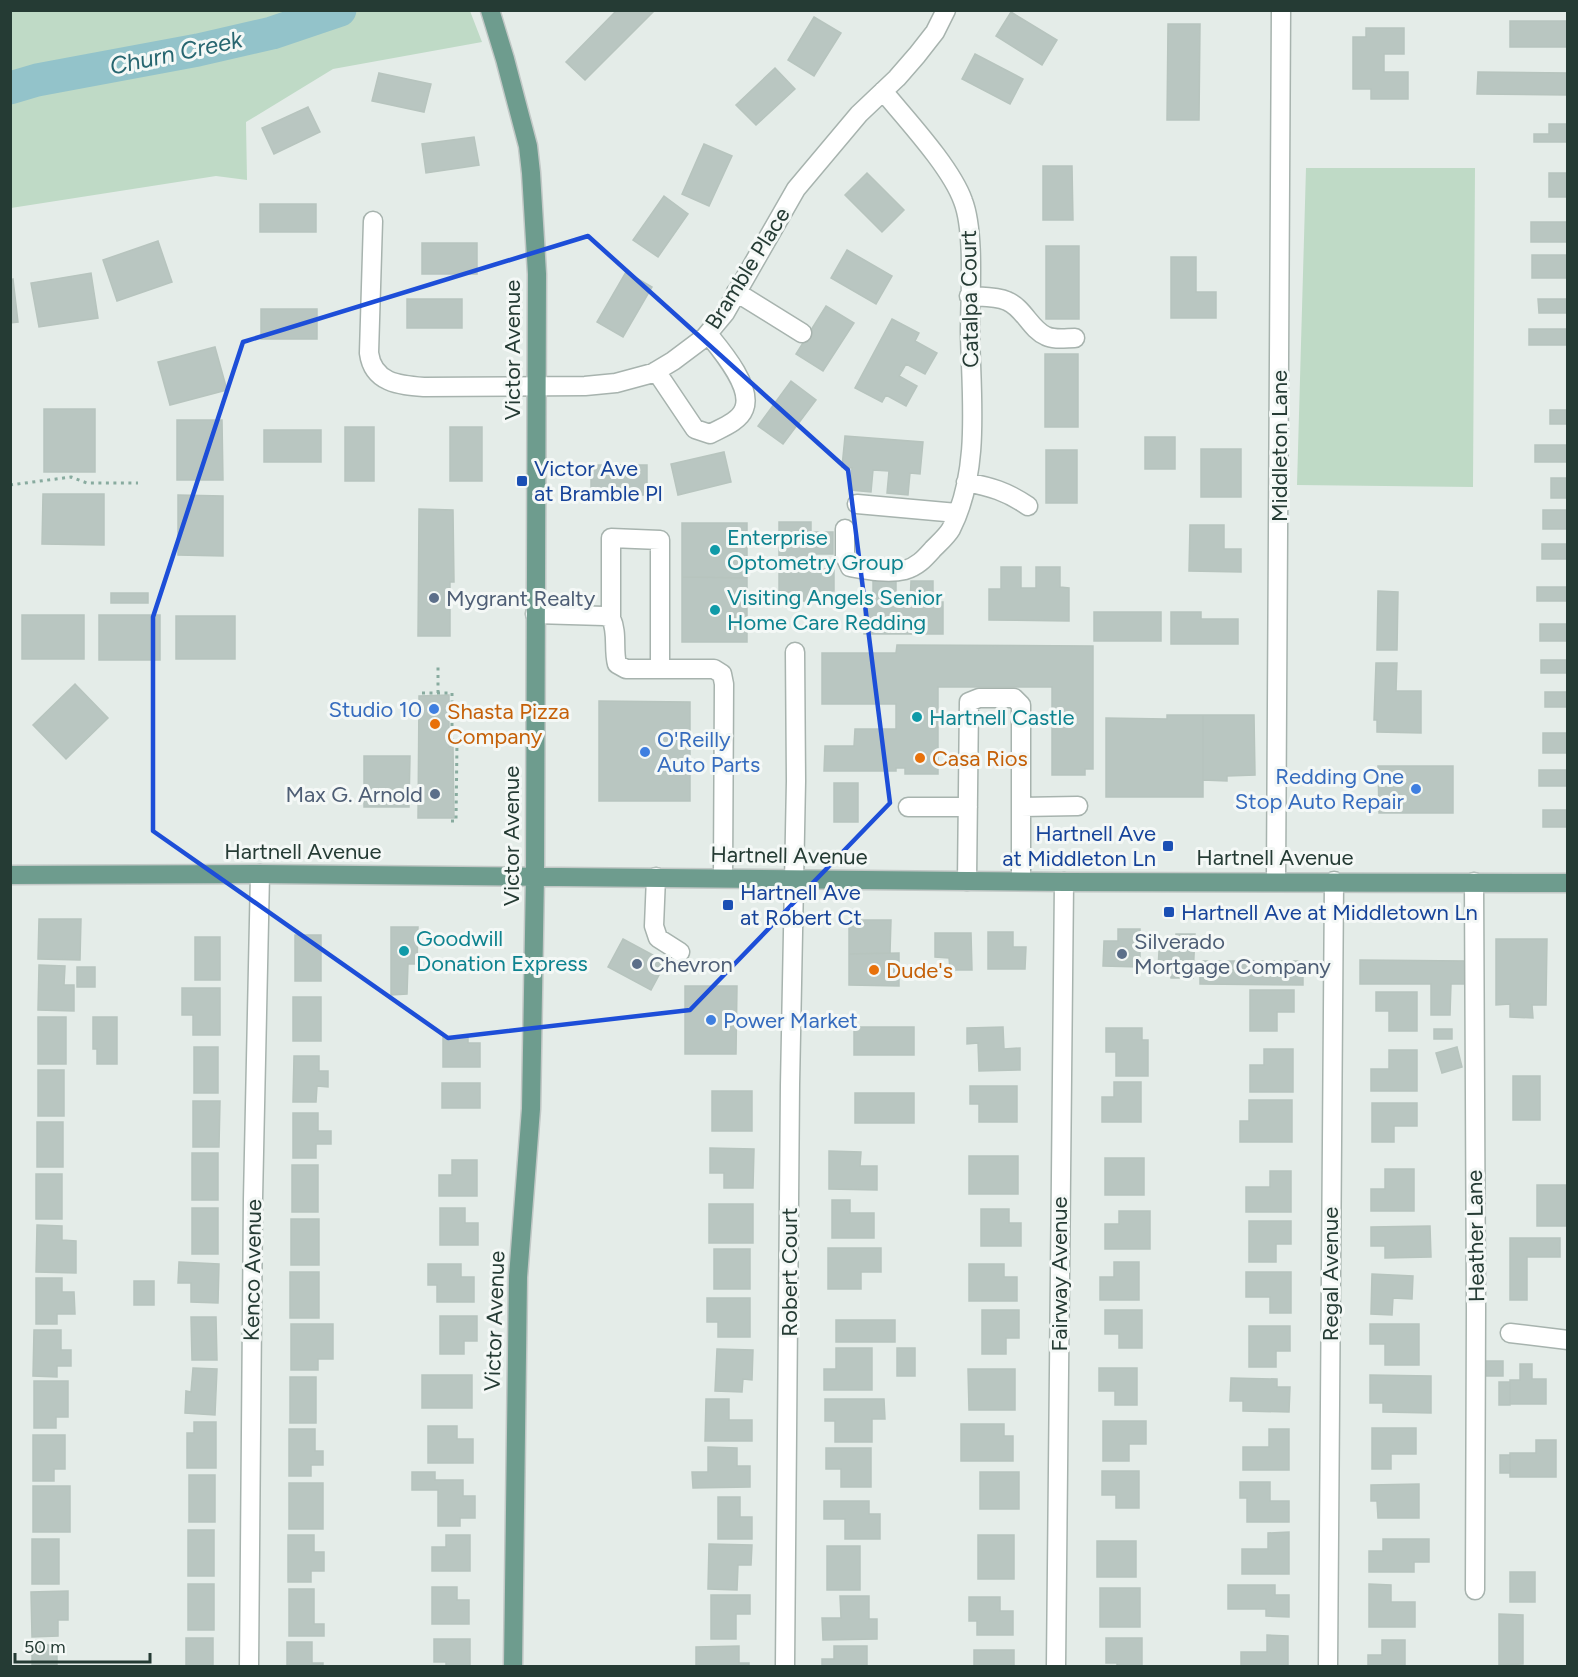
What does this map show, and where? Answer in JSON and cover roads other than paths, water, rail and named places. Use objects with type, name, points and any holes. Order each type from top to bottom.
[{"type":"main road","name":"Victor Avenue","points":[[490,10],[522,120],[531,173],[537,274],[535,876],[531,1109],[518,1277],[513,1666]]},
{"type":"main road","name":"Hartnell Avenue","points":[[10,874],[535,876],[1064,882],[1568,882]]},
{"type":"street","name":"Bramble Place","points":[[373,221],[369,353],[373,369],[389,381],[406,386],[585,386],[616,383],[656,371],[708,334],[725,313],[796,189],[834,142],[917,55],[935,32],[946,10]]},
{"type":"street","name":"Middleton Lane","points":[[1276,881],[1281,10]]},
{"type":"street","name":"Catalpa Court","points":[[845,529],[845,556],[850,567],[867,570],[903,570],[920,564],[950,530],[957,513],[966,482],[971,431],[968,223],[963,198],[947,171],[883,91]]},
{"type":"street","points":[[736,292],[802,333]]},
{"type":"street","points":[[969,296],[997,297],[1010,302],[1047,337],[1075,338]]},
{"type":"street","points":[[656,371],[695,429],[710,434],[733,422],[744,409],[746,392],[729,360],[708,334]]},
{"type":"street","points":[[966,482],[995,488],[1028,506]]},
{"type":"street","points":[[857,504],[957,513]]},
{"type":"street","points":[[660,669],[660,540],[611,538],[611,618],[615,627],[617,664],[626,669],[660,669],[714,669],[722,674],[724,684],[723,878]]},
{"type":"street","points":[[535,614],[611,618]]},
{"type":"street","name":"Robert Court","points":[[786,1666],[795,652]]},
{"type":"street","points":[[967,880],[969,702],[979,698],[1014,698],[1021,705],[1021,881]]},
{"type":"street","points":[[1021,807],[1077,806]]},
{"type":"street","points":[[908,807],[968,807]]},
{"type":"street","name":"Kenco Avenue","points":[[249,1666],[253,1199],[260,874]]},
{"type":"street","points":[[656,877],[654,926],[658,938],[680,952]]},
{"type":"street","name":"Regal Avenue","points":[[1328,1666],[1334,881]]},
{"type":"street","name":"Fairway Avenue","points":[[1056,1666],[1064,882]]},
{"type":"street","name":"Heather Lane","points":[[1474,882],[1475,1590]]},
{"type":"street","points":[[1510,1333],[1568,1340]]},
{"type":"waterway","name":"Churn Creek","points":[[10,88],[37,80],[198,50],[272,33],[340,10]]},
{"type":"place","name":"Victor Ave at Bramble Pl","points":[[522,481]]},
{"type":"place","name":"Enterprise Optometry Group","points":[[715,550]]},
{"type":"place","name":"Mygrant Realty","points":[[434,598]]},
{"type":"place","name":"Visiting Angels Senior Home Care Redding","points":[[715,610]]},
{"type":"place","name":"Studio 10","points":[[434,709]]},
{"type":"place","name":"Hartnell Castle","points":[[917,717]]},
{"type":"place","name":"Shasta Pizza Company","points":[[435,724]]},
{"type":"place","name":"O'Reilly Auto Parts","points":[[645,752]]},
{"type":"place","name":"Casa Rios","points":[[920,758]]},
{"type":"place","name":"Redding One Stop Auto Repair","points":[[1416,789]]},
{"type":"place","name":"Max G. Arnold","points":[[435,794]]},
{"type":"place","name":"Hartnell Ave at Middleton Ln","points":[[1168,846]]},
{"type":"place","name":"Hartnell Ave at Robert Ct","points":[[728,905]]},
{"type":"place","name":"Hartnell Ave at Middletown Ln","points":[[1169,912]]},
{"type":"place","name":"Goodwill Donation Express","points":[[404,951]]},
{"type":"place","name":"Silverado Mortgage Company","points":[[1122,954]]},
{"type":"place","name":"Chevron","points":[[637,964]]},
{"type":"place","name":"Dude's","points":[[874,970]]},
{"type":"place","name":"Power Market","points":[[711,1020]]}]
